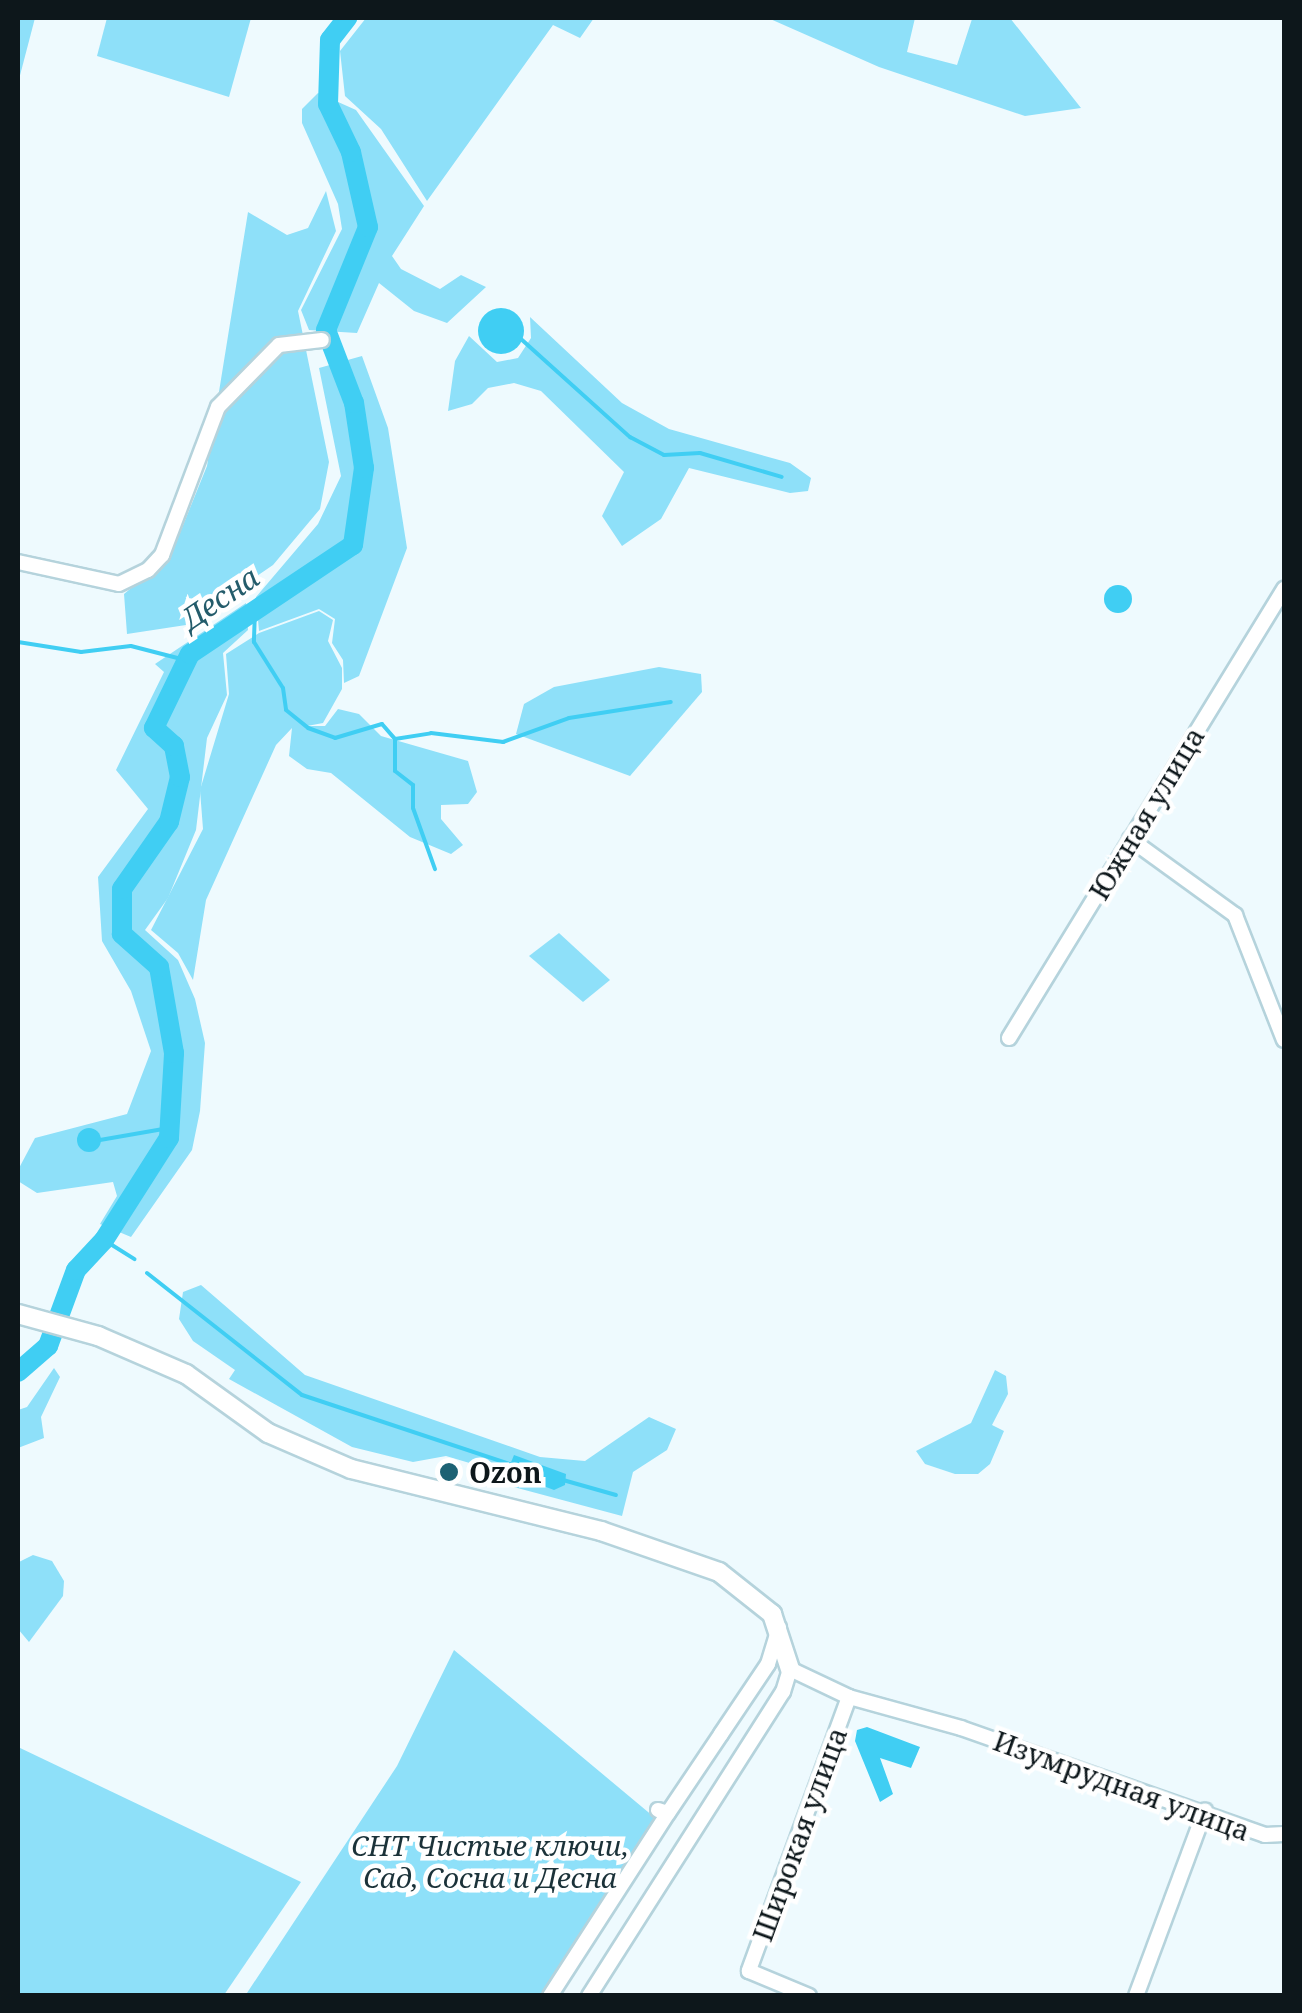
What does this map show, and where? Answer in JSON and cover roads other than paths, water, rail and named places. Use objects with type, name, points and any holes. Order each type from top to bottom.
[{"type":"street","points":[[18,562],[119,584],[137,578],[162,554],[218,407],[280,345],[322,340]]},
{"type":"street","name":"Южная улица","points":[[1009,1038],[1284,589]]},
{"type":"street","points":[[1130,840],[1235,915],[1284,1040]]},
{"type":"street","points":[[18,1314],[98,1336],[186,1374],[268,1432],[351,1469],[602,1530],[719,1572],[747,1588],[779,1628],[790,1669],[783,1692],[589,1996]]},
{"type":"street","points":[[550,1996],[663,1811],[768,1664],[779,1628]]},
{"type":"street","name":"Широкая улица","points":[[790,1669],[849,1697],[749,1971],[810,1996]]},
{"type":"street","name":"Изумрудная улица","points":[[849,1697],[961,1728],[1205,1810],[1265,1836],[1284,1834]]},
{"type":"street","points":[[1136,1996],[1205,1810]]},
{"type":"waterway","name":"Десна","points":[[18,1372],[48,1346],[76,1270],[104,1240],[169,1138],[174,1053],[159,967],[122,934],[122,889],[169,822],[180,777],[174,746],[154,728],[190,654],[353,545],[364,468],[354,403],[326,330],[368,227],[351,152],[328,104],[330,40],[347,18]]},
{"type":"waterway","points":[[521,339],[630,437],[664,455],[700,453],[782,477]]},
{"type":"waterway","points":[[255,610],[254,642],[283,688],[286,710],[308,728],[335,738],[382,724],[395,739],[395,771],[413,785],[413,808],[435,869]]},
{"type":"waterway","points":[[18,642],[81,652],[131,646],[189,661]]},
{"type":"waterway","points":[[395,739],[431,733],[503,742],[569,718],[671,702]]},
{"type":"waterway","points":[[100,1140],[169,1128]]},
{"type":"waterway","points":[[104,1240],[135,1259]]},
{"type":"waterway","points":[[147,1273],[302,1395],[515,1466]]},
{"type":"waterway","points":[[563,1480],[616,1495]]},
{"type":"place","name":"Ozon","points":[[449,1472]]},
{"type":"park label","name":"СНТ Чистые ключи, Сад, Сосна и Десна","points":[[490,1861]]}]
